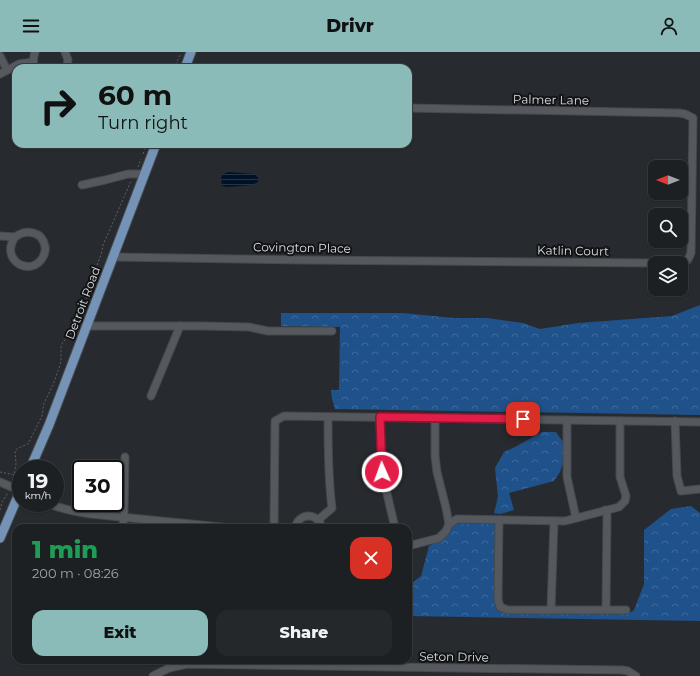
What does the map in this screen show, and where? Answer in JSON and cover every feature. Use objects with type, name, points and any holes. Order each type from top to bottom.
[{"type":"main road","points":[[186,64],[191,52]]},
{"type":"main road","name":"Detroit Road","points":[[34,460],[49,425],[154,148]]},
{"type":"main road","points":[[0,538],[12,511]]},
{"type":"street","points":[[34,64],[33,57],[36,52]]},
{"type":"street","points":[[65,52],[68,60],[67,64]]},
{"type":"street","points":[[0,56],[7,70]]},
{"type":"street","points":[[0,74],[12,68]]},
{"type":"street","name":"Palmer Lane","points":[[412,108],[679,113],[693,118],[691,253],[688,259]]},
{"type":"street","points":[[82,184],[128,174],[144,174]]},
{"type":"street","points":[[0,236],[15,237],[19,234],[29,232],[38,235],[42,238],[45,248],[45,253],[40,261],[27,267],[17,263],[11,255],[10,250],[12,241],[15,237]]},
{"type":"street","name":"Covington Place","points":[[113,256],[313,260],[490,261]]},
{"type":"street","name":"Katlin Court","points":[[490,261],[648,263]]},
{"type":"street","points":[[87,326],[180,326],[250,328],[268,331],[332,331]]},
{"type":"street","points":[[151,396],[180,326]]},
{"type":"street","points":[[274,524],[275,422],[284,416],[700,422]]},
{"type":"street","points":[[318,520],[332,508],[329,480],[328,417]]},
{"type":"street","points":[[380,417],[382,472],[394,524]]},
{"type":"street","points":[[412,545],[439,538],[446,531],[449,524],[437,472],[435,456],[435,418]]},
{"type":"street","points":[[567,420],[567,478],[576,518]]},
{"type":"street","points":[[449,524],[457,519],[565,521],[619,507],[626,496],[620,477],[620,421]]},
{"type":"street","points":[[675,421],[676,476],[681,491],[700,489]]},
{"type":"street","points":[[123,524],[125,457]]},
{"type":"street","points":[[0,482],[11,486]]},
{"type":"street","points":[[64,508],[79,512],[123,517],[153,524]]},
{"type":"street","points":[[605,510],[607,515],[606,610]]},
{"type":"street","points":[[296,524],[299,519],[306,516],[316,518],[320,524]]},
{"type":"street","points":[[499,520],[498,599],[500,607],[508,610],[626,610]]},
{"type":"street","points":[[551,610],[554,521]]},
{"type":"street","name":"Seton Drive","points":[[153,676],[169,668],[187,664],[458,672],[622,670],[628,671],[636,676]]},
{"type":"path","points":[[176,64],[180,55]]},
{"type":"path","points":[[16,460],[15,451],[18,448],[28,444],[42,416],[44,403],[53,386],[61,361],[61,347],[63,342],[71,333],[76,319],[89,294],[91,281],[101,255],[103,245],[145,148]]},
{"type":"path","points":[[0,472],[12,475]]},
{"type":"path","points":[[0,510],[2,502],[8,494],[12,482]]},
{"type":"green space","points":[[700,305],[700,415],[335,409],[331,390],[339,390],[340,327],[281,326],[281,313],[402,313],[454,318],[487,318],[523,323],[540,329],[578,323],[672,316]]},
{"type":"green space","points":[[542,432],[556,432],[563,442],[563,463],[560,472],[554,481],[509,493],[514,510],[500,514],[494,513],[498,497],[495,468],[504,452]]},
{"type":"green space","points":[[691,506],[700,513],[700,621],[412,616],[412,583],[421,576],[429,546],[440,540],[454,524],[496,523],[498,608],[537,612],[632,612],[644,584],[644,530],[671,509]]},
{"type":"shaded area","points":[[228,172],[255,174],[258,178],[258,182],[252,185],[222,186],[221,178],[223,174]]},
{"type":"route","points":[[382,472],[380,417],[523,419]]}]
